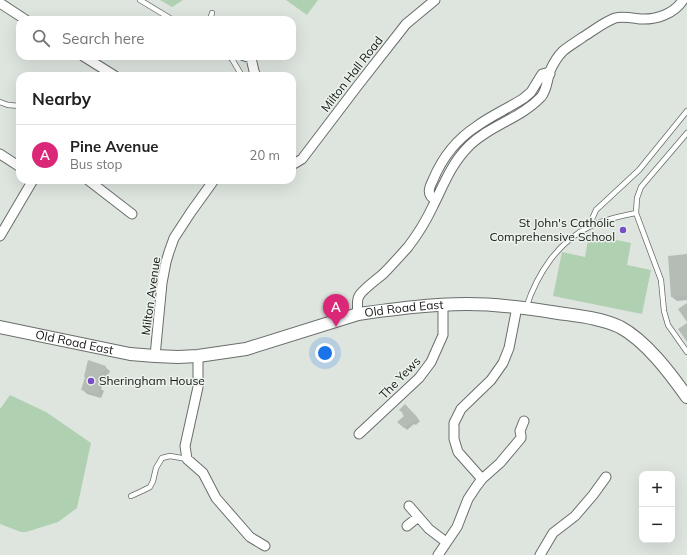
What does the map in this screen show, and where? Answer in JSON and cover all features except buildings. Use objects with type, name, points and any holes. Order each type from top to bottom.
[{"type":"main road","name":"Old Road East","points":[[0,327],[130,354],[178,357],[198,356],[246,349],[358,314],[443,305],[521,307],[594,318],[620,327],[638,340],[667,370],[687,397]]},
{"type":"street","name":"Milton Hall Road","points":[[296,163],[302,159],[406,24],[435,0]]},
{"type":"street","points":[[358,314],[357,305],[359,296],[389,268],[412,242],[424,225],[447,175],[457,159],[481,136],[534,104],[544,92],[554,62],[563,51],[611,20],[623,17],[646,19],[664,16],[680,5],[683,0]]},
{"type":"street","points":[[0,3],[20,16]]},
{"type":"street","points":[[88,60],[101,72]]},
{"type":"street","points":[[251,60],[254,72]]},
{"type":"street","points":[[0,154],[16,164]]},
{"type":"street","points":[[0,236],[32,184]]},
{"type":"street","points":[[93,184],[132,214]]},
{"type":"street","name":"Milton Avenue","points":[[155,356],[164,273],[169,252],[174,238],[211,184]]},
{"type":"street","name":"The Yews","points":[[359,434],[419,378],[431,362],[443,335],[443,305]]},
{"type":"street","points":[[482,479],[458,452],[454,439],[454,423],[461,409],[491,380],[503,363],[521,307]]},
{"type":"street","points":[[198,356],[198,387],[185,446],[187,459],[203,473],[216,498],[250,537],[264,546]]},
{"type":"street","points":[[438,555],[458,525],[470,495],[476,486],[500,463],[521,438],[520,431],[524,421]]},
{"type":"street","points":[[540,555],[553,533],[575,516],[594,495],[606,477]]},
{"type":"street","points":[[409,506],[429,529],[446,542]]},
{"type":"street","points":[[407,526],[418,517]]},
{"type":"lane","points":[[140,0],[166,16]]},
{"type":"lane","points":[[233,60],[240,72]]},
{"type":"lane","points":[[0,102],[16,105]]},
{"type":"lane","points":[[592,225],[592,218],[596,210],[639,170],[687,111]]},
{"type":"lane","points":[[687,133],[641,187],[637,198],[636,213],[661,280],[664,311],[668,325],[687,352]]},
{"type":"lane","points":[[521,307],[555,253],[575,234],[592,225],[636,213]]},
{"type":"lane","points":[[131,496],[142,492],[150,486],[153,481],[156,468],[162,458],[170,456],[187,459]]},
{"type":"green space","points":[[160,0],[183,0],[172,7]]},
{"type":"green space","points":[[286,0],[318,0],[307,15]]},
{"type":"green space","points":[[589,234],[631,243],[627,265],[651,270],[642,314],[553,296],[562,252],[585,257]]},
{"type":"green space","points":[[10,395],[46,412],[91,443],[77,508],[58,522],[26,532],[21,532],[0,524],[0,409]]},
{"type":"place","name":"St John's Catholic Comprehensive School","points":[[623,230]]},
{"type":"place","name":"Pine Avenue","points":[[336,327]]},
{"type":"place","name":"Sheringham House","points":[[91,381]]}]
